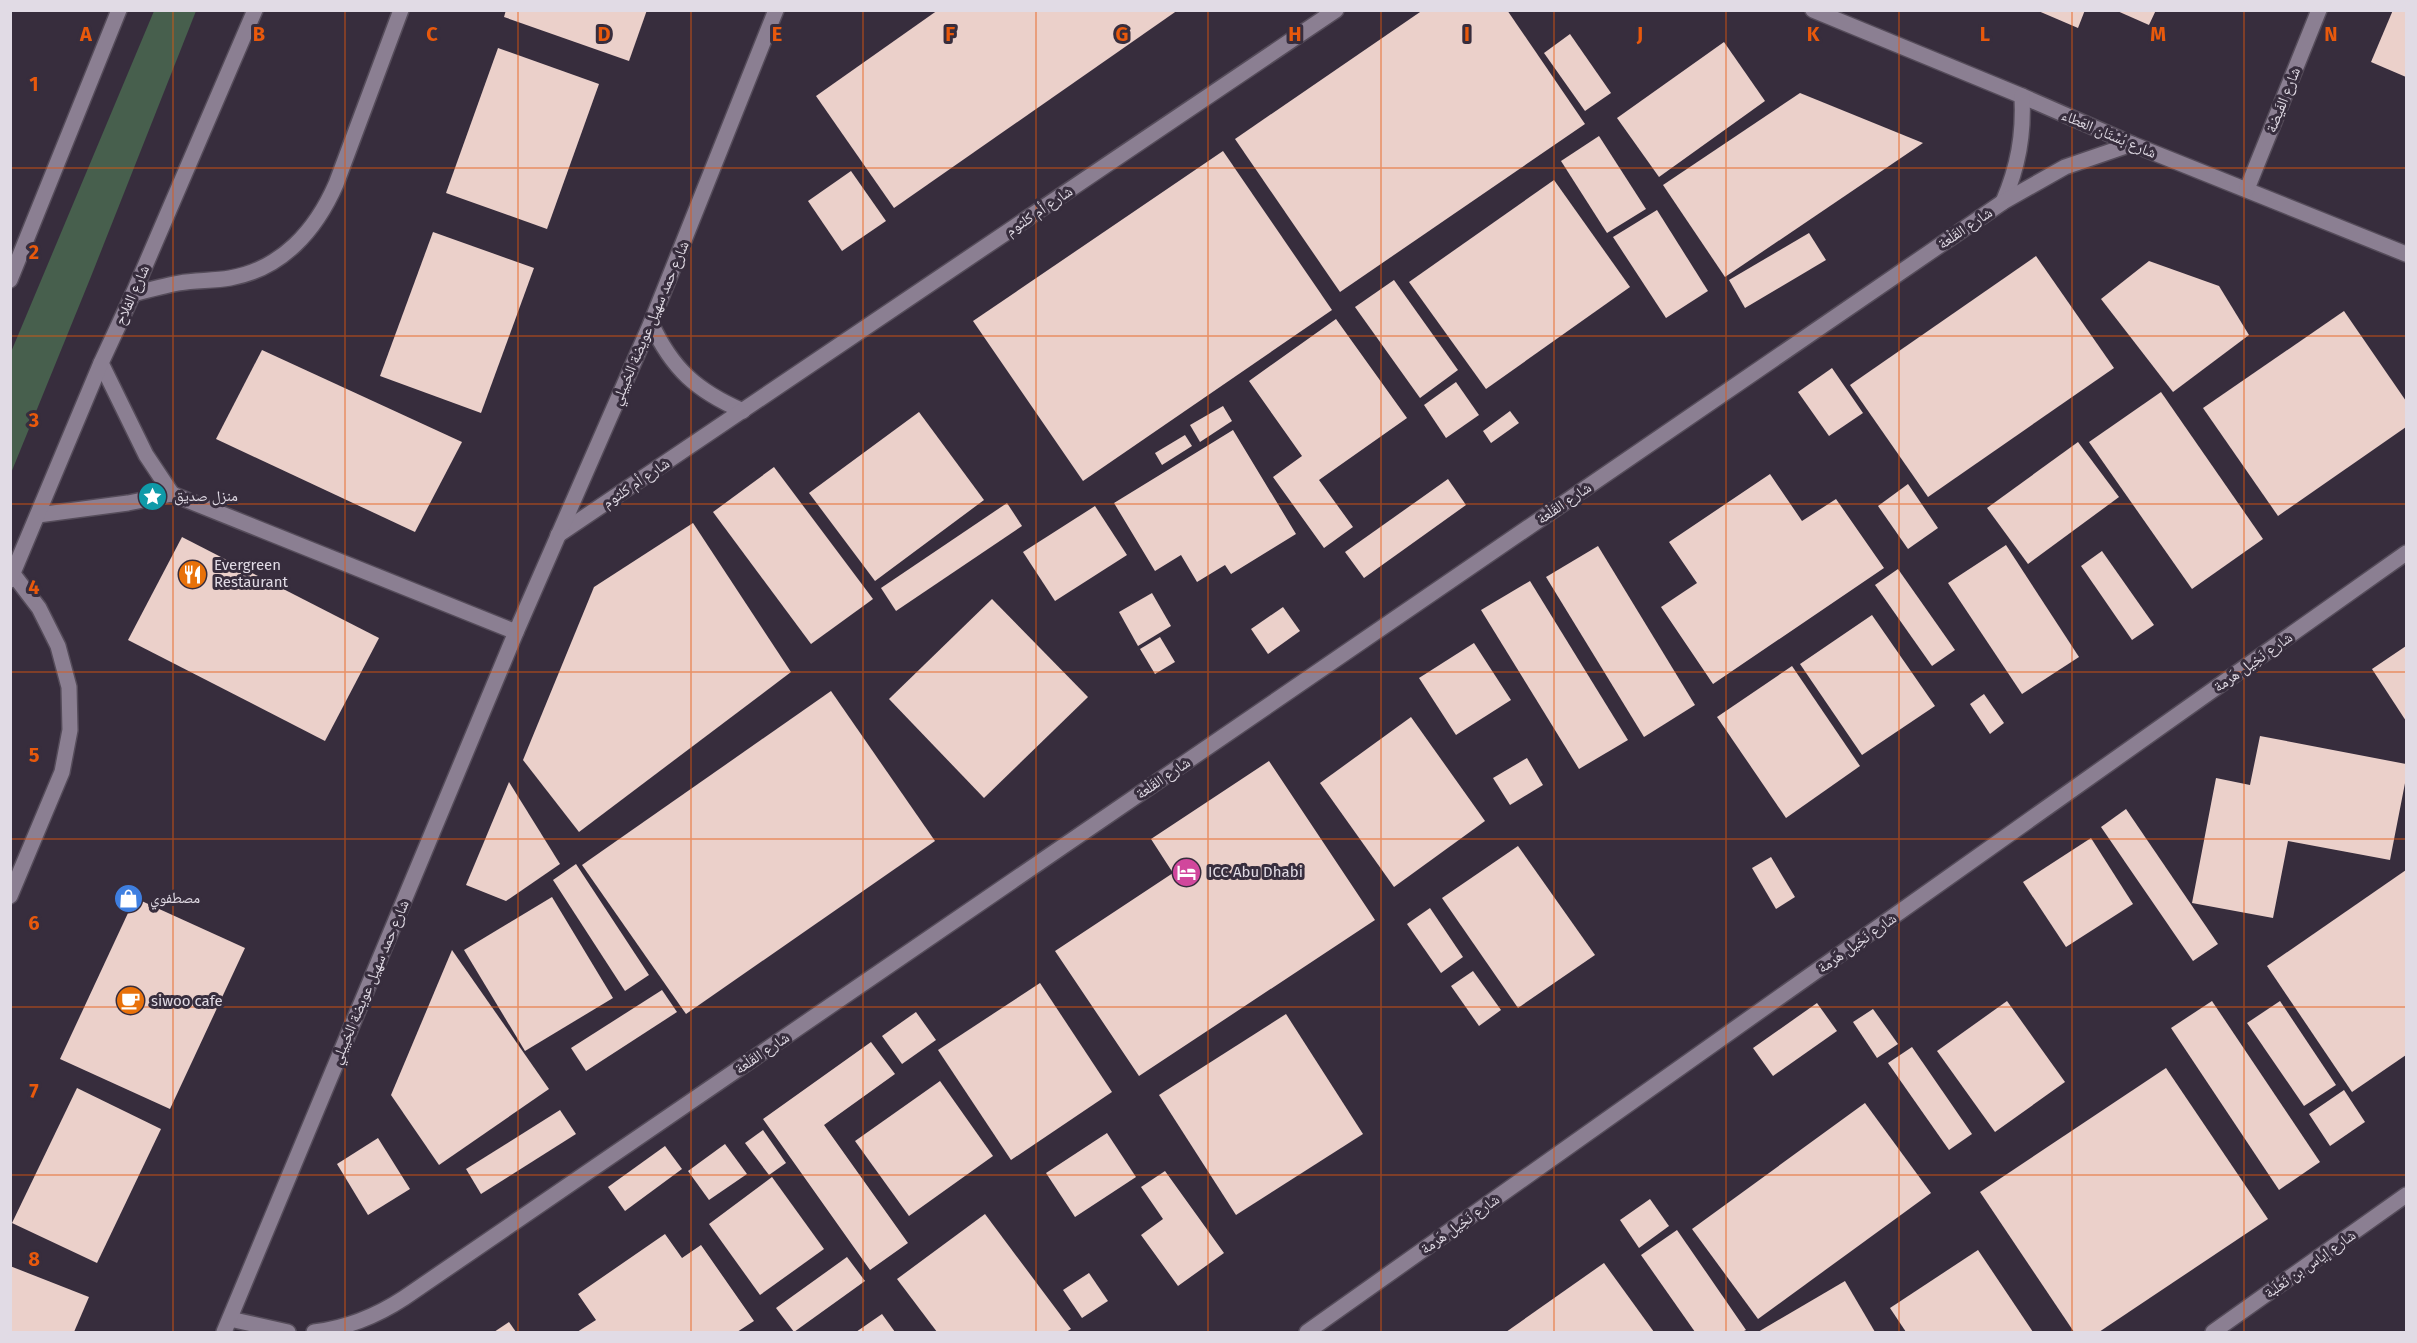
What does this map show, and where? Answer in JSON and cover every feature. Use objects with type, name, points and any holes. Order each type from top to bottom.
[{"type":"street","points":[[10,280],[119,10]]},
{"type":"street","name":"شارع الفلاح","points":[[12,577],[101,363],[255,10]]},
{"type":"street","points":[[133,294],[178,283],[231,278],[259,269],[285,254],[307,234],[324,211],[336,184],[401,10]]},
{"type":"street","name":"شارع حمد سهيل عويضة الخييلي","points":[[227,1326],[516,632],[651,323],[776,10]]},
{"type":"street","name":"شارع أم كلثوم","points":[[558,535],[1336,10]]},
{"type":"street","name":"شارع بُسْتَان العَطاء","points":[[1813,10],[2132,144],[2406,254]]},
{"type":"street","name":"شارع الفَيضة","points":[[2247,189],[2319,10]]},
{"type":"street","name":"شارع القَلْعة","points":[[2003,202],[2014,177],[2021,150],[2024,123],[2022,96]]},
{"type":"street","name":"شارع القَلْعة","points":[[314,1332],[357,1324],[382,1313],[2003,202],[2065,167],[2132,144]]},
{"type":"street","points":[[651,323],[662,347],[678,368],[704,391],[743,411]]},
{"type":"street","points":[[101,363],[146,455],[172,494]]},
{"type":"street","points":[[38,515],[128,503],[172,494],[516,632]]},
{"type":"street","name":"شارع نَخِيل هَرمة","points":[[1307,1332],[2406,553]]},
{"type":"street","points":[[10,896],[62,772],[70,730],[69,687],[58,646],[39,608],[12,577]]},
{"type":"street","name":"شارع إياس بن ثَعلَبة","points":[[2213,1332],[2406,1195]]},
{"type":"street","points":[[227,1326],[288,1332]]},
{"type":"green space","points":[[154,11],[196,11],[11,473],[11,352]]},
{"type":"building","points":[[506,10],[647,10],[629,61],[504,17]]},
{"type":"building","points":[[938,10],[1178,10],[894,208],[816,96]]},
{"type":"building","points":[[1423,10],[1507,10],[1585,124],[1340,292],[1235,139]]},
{"type":"building","points":[[2036,10],[2085,10],[2078,28]]},
{"type":"building","points":[[2115,10],[2156,10],[2149,25]]},
{"type":"building","points":[[2393,10],[2406,10],[2406,77],[2371,62]]},
{"type":"building","points":[[1570,34],[1611,93],[1585,111],[1544,53]]},
{"type":"building","points":[[1724,42],[1765,101],[1659,177],[1617,118]]},
{"type":"building","points":[[498,48],[599,84],[547,229],[446,193]]},
{"type":"building","points":[[1800,93],[1923,143],[1725,277],[1663,185]]},
{"type":"building","points":[[1599,136],[1646,209],[1607,233],[1561,161]]},
{"type":"building","points":[[1223,151],[1332,310],[1083,481],[973,321]]},
{"type":"building","points":[[851,171],[886,221],[842,251],[808,201]]},
{"type":"building","points":[[1554,180],[1630,287],[1486,389],[1409,282]]},
{"type":"building","points":[[1657,210],[1708,291],[1666,318],[1613,237]]},
{"type":"building","points":[[433,232],[534,268],[481,413],[380,376]]},
{"type":"building","points":[[1809,233],[1826,260],[1745,308],[1729,280]]},
{"type":"building","points":[[2036,256],[2114,368],[1928,497],[1850,385]]},
{"type":"building","points":[[2149,261],[2219,286],[2249,335],[2173,392],[2101,299]]},
{"type":"building","points":[[1394,280],[1458,370],[1420,398],[1355,307]]},
{"type":"building","points":[[2344,311],[2406,401],[2406,427],[2278,516],[2203,408]]},
{"type":"building","points":[[1336,319],[1407,418],[1319,480],[1353,527],[1324,548],[1273,477],[1302,456],[1249,381]]},
{"type":"building","points":[[262,350],[462,442],[415,532],[216,439]]},
{"type":"building","points":[[1832,368],[1863,413],[1829,436],[1798,392]]},
{"type":"building","points":[[1456,382],[1479,415],[1446,438],[1424,405]]},
{"type":"building","points":[[2161,392],[2263,539],[2192,589],[2089,442]]},
{"type":"building","points":[[1223,406],[1232,421],[1200,442],[1190,425]]},
{"type":"building","points":[[1510,411],[1519,423],[1491,443],[1483,431]]},
{"type":"building","points":[[919,412],[984,500],[875,581],[809,493]]},
{"type":"building","points":[[1233,430],[1296,534],[1231,574],[1225,565],[1197,582],[1181,555],[1155,571],[1114,503]]},
{"type":"building","points":[[1185,435],[1192,446],[1162,465],[1155,453]]},
{"type":"building","points":[[2078,442],[2119,497],[2028,564],[1987,508]]},
{"type":"building","points":[[774,467],[873,599],[811,644],[713,512]]},
{"type":"building","points":[[1770,474],[1802,521],[1836,499],[1884,568],[1713,684],[1661,607],[1697,583],[1669,542]]},
{"type":"building","points":[[1448,479],[1466,505],[1364,578],[1345,552]]},
{"type":"building","points":[[1908,484],[1938,528],[1908,549],[1878,506]]},
{"type":"building","points":[[1007,503],[1022,526],[896,611],[881,588]]},
{"type":"building","points":[[1095,506],[1127,555],[1055,601],[1023,552]]},
{"type":"building","points":[[693,523],[791,672],[579,832],[523,760],[594,587]]},
{"type":"building","points":[[182,537],[379,638],[325,741],[128,640]]},
{"type":"building","points":[[2006,545],[2079,657],[2022,694],[1948,583]]},
{"type":"building","points":[[1598,546],[1695,705],[1644,737],[1546,577]]},
{"type":"building","points":[[2102,551],[2154,625],[2132,640],[2081,566]]},
{"type":"building","points":[[1898,569],[1955,650],[1932,666],[1875,585]]},
{"type":"building","points":[[1530,581],[1628,740],[1579,769],[1481,610]]},
{"type":"building","points":[[1152,593],[1171,626],[1138,646],[1119,612]]},
{"type":"building","points":[[992,599],[1088,697],[984,798],[889,699]]},
{"type":"building","points":[[1283,607],[1300,631],[1268,654],[1251,629]]},
{"type":"building","points":[[1872,615],[1935,706],[1862,755],[1800,664]]},
{"type":"building","points":[[1160,637],[1175,662],[1155,674],[1140,649]]},
{"type":"building","points":[[1474,643],[1511,700],[1456,735],[1419,678]]},
{"type":"building","points":[[2406,646],[2406,721],[2372,669]]},
{"type":"building","points":[[1792,666],[1860,766],[1786,818],[1717,717]]},
{"type":"building","points":[[831,691],[935,841],[686,1014],[582,865]]},
{"type":"building","points":[[1984,694],[2004,723],[1990,734],[1970,704]]},
{"type":"building","points":[[1411,717],[1485,821],[1394,887],[1320,783]]},
{"type":"building","points":[[2260,736],[2406,764],[2406,778],[2390,860],[2288,841],[2273,918],[2192,903],[2216,778],[2250,785]]},
{"type":"building","points":[[1527,758],[1543,785],[1510,805],[1493,778]]},
{"type":"building","points":[[1269,761],[1375,920],[1139,1076],[1055,951],[1173,873],[1151,839]]},
{"type":"building","points":[[509,782],[560,864],[506,901],[466,885]]},
{"type":"building","points":[[2126,809],[2218,944],[2193,961],[2101,827]]},
{"type":"building","points":[[2091,838],[2133,904],[2066,947],[2023,882]]},
{"type":"building","points":[[1518,846],[1595,955],[1518,1008],[1442,898]]},
{"type":"building","points":[[1771,857],[1795,897],[1776,909],[1752,868]]},
{"type":"building","points":[[576,864],[649,975],[625,991],[553,880]]},
{"type":"building","points":[[2406,870],[2406,1055],[2352,1092],[2267,966]]},
{"type":"building","points":[[552,897],[613,998],[525,1051],[464,950]]},
{"type":"building","points":[[135,898],[245,948],[170,1109],[60,1059]]},
{"type":"building","points":[[1430,908],[1463,957],[1441,973],[1407,924]]},
{"type":"building","points":[[452,950],[549,1089],[439,1165],[391,1095]]},
{"type":"building","points":[[1473,971],[1501,1010],[1479,1026],[1451,986]]},
{"type":"building","points":[[1040,983],[1112,1092],[1011,1160],[938,1050]]},
{"type":"building","points":[[662,990],[677,1012],[586,1071],[571,1048]]},
{"type":"building","points":[[2007,1001],[2065,1082],[1995,1132],[1937,1051]]},
{"type":"building","points":[[2212,1001],[2320,1162],[2279,1190],[2171,1028]]},
{"type":"building","points":[[2280,1001],[2336,1085],[2304,1106],[2247,1023]]},
{"type":"building","points":[[1817,1003],[1837,1031],[1773,1076],[1753,1048]]},
{"type":"building","points":[[1873,1009],[1898,1044],[1877,1058],[1853,1022]]},
{"type":"building","points":[[916,1012],[936,1040],[902,1064],[882,1036]]},
{"type":"building","points":[[1286,1014],[1363,1134],[1236,1215],[1159,1095]]},
{"type":"building","points":[[871,1042],[895,1074],[824,1125],[908,1243],[870,1270],[763,1119]]},
{"type":"building","points":[[1912,1047],[1972,1134],[1949,1150],[1888,1063]]},
{"type":"building","points":[[2166,1068],[2268,1219],[2099,1332],[2074,1332],[1980,1192]]},
{"type":"building","points":[[940,1081],[993,1156],[909,1216],[855,1141]]},
{"type":"building","points":[[77,1088],[161,1129],[97,1263],[12,1223]]},
{"type":"building","points":[[2344,1090],[2365,1122],[2330,1146],[2309,1114]]},
{"type":"building","points":[[1865,1103],[1931,1193],[1758,1319],[1692,1229]]},
{"type":"building","points":[[560,1110],[576,1134],[481,1194],[466,1169]]},
{"type":"building","points":[[763,1130],[786,1163],[769,1175],[745,1143]]},
{"type":"building","points":[[1107,1133],[1136,1177],[1075,1217],[1046,1173]]},
{"type":"building","points":[[378,1138],[410,1189],[368,1215],[337,1164]]},
{"type":"building","points":[[725,1144],[747,1174],[709,1200],[688,1171]]},
{"type":"building","points":[[665,1146],[682,1169],[625,1211],[608,1187]]},
{"type":"building","points":[[1165,1171],[1224,1253],[1178,1286],[1141,1235],[1163,1219],[1141,1187]]},
{"type":"building","points":[[772,1177],[824,1249],[760,1295],[709,1224]]},
{"type":"building","points":[[1650,1199],[1669,1226],[1639,1248],[1620,1220]]},
{"type":"building","points":[[985,1214],[1071,1329],[1066,1332],[937,1332],[897,1279]]},
{"type":"building","points":[[1677,1230],[1746,1330],[1742,1332],[1695,1332],[1641,1255]]},
{"type":"building","points":[[665,1234],[682,1258],[701,1245],[754,1321],[737,1332],[577,1332],[596,1320],[578,1294]]},
{"type":"building","points":[[1978,1250],[2033,1332],[1906,1332],[1890,1308]]},
{"type":"building","points":[[847,1257],[865,1281],[794,1332],[776,1308]]},
{"type":"building","points":[[1604,1263],[1654,1332],[1506,1332]]},
{"type":"building","points":[[10,1266],[89,1297],[74,1332],[10,1332]]},
{"type":"building","points":[[1089,1273],[1108,1301],[1082,1318],[1063,1290]]},
{"type":"building","points":[[1845,1281],[1875,1332],[1758,1332]]},
{"type":"building","points":[[882,1314],[895,1332],[856,1332]]},
{"type":"building","points":[[509,1322],[516,1332],[494,1332]]},
{"type":"place","name":"منزل صديق","points":[[153,496]]},
{"type":"place","name":"Evergreen Restaurant","points":[[193,574]]},
{"type":"place","name":"ICC Abu Dhabi","points":[[1187,872]]},
{"type":"place","name":"مصطفوي","points":[[129,898]]},
{"type":"place","name":"siwoo cafe","points":[[130,1001]]}]
